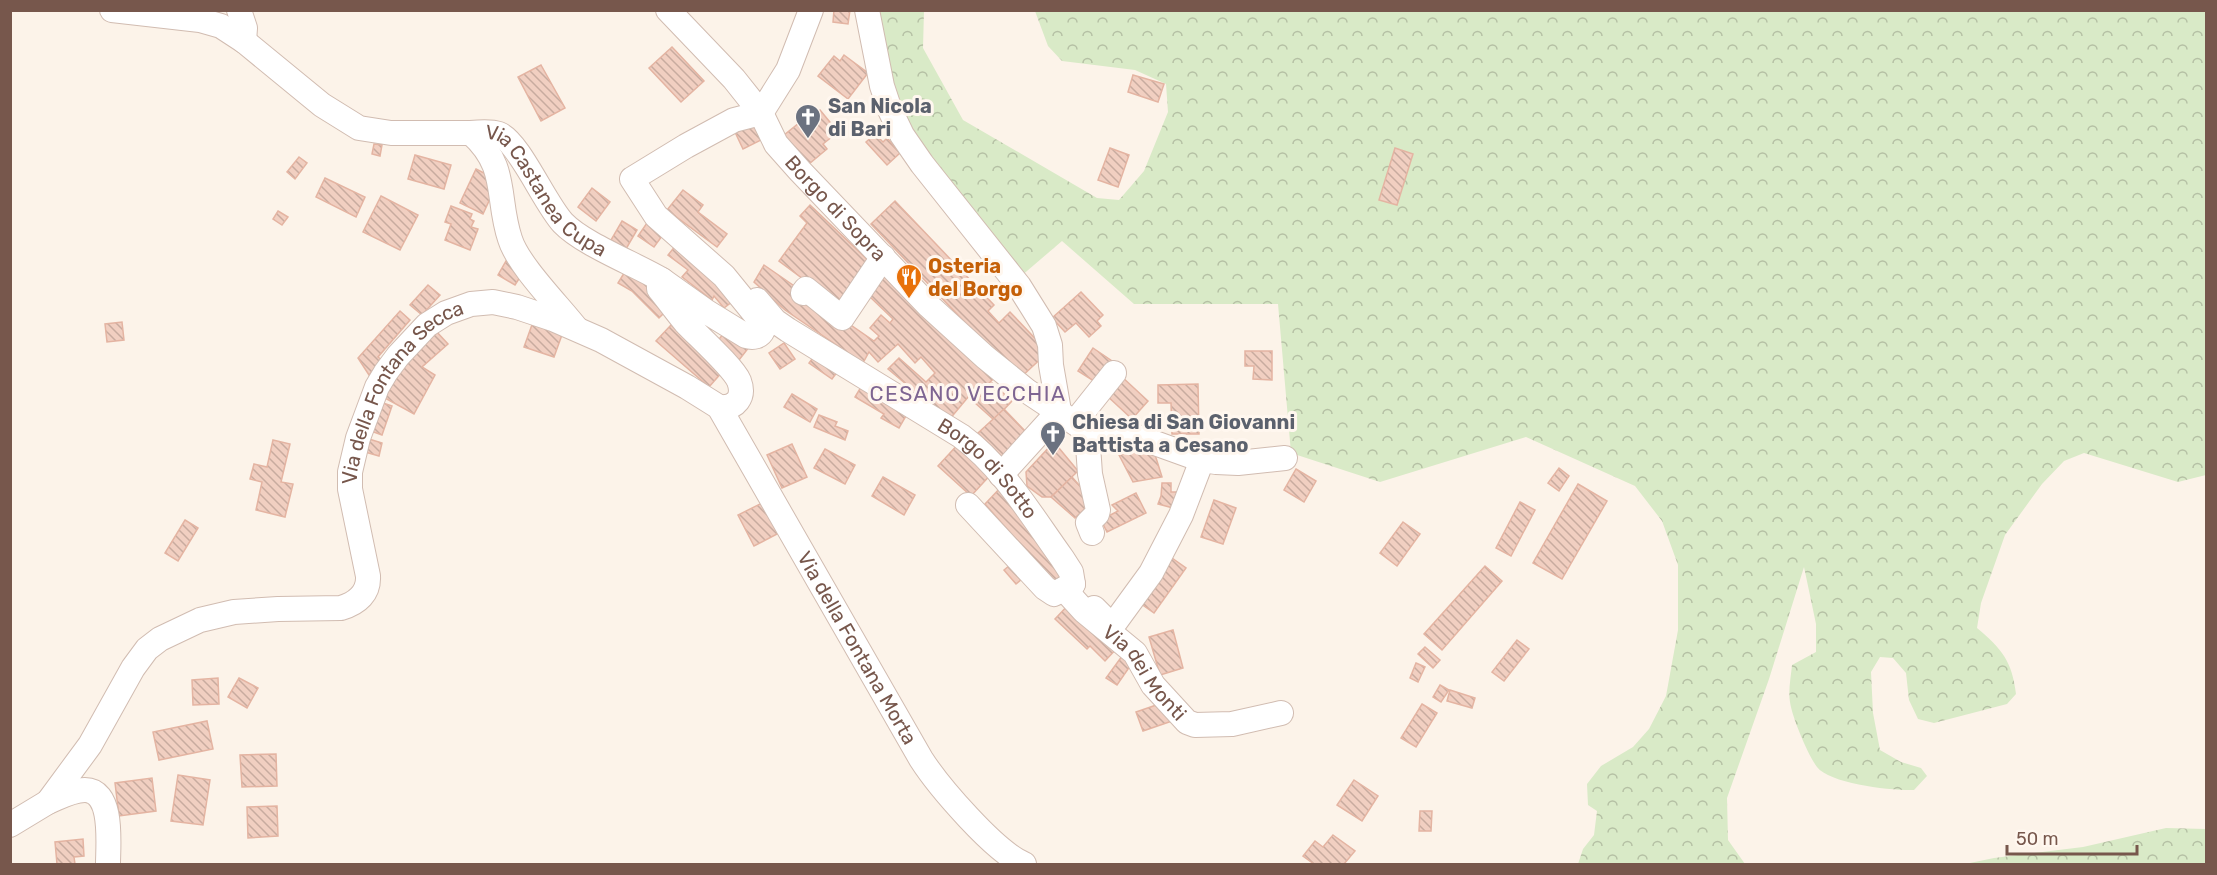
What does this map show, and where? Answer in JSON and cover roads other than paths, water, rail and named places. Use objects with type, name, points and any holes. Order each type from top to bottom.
[{"type":"street","name":"Via Castanea Cupa","points":[[112,10],[212,22],[244,41],[322,105],[359,128],[391,133],[489,132],[506,138],[563,223],[585,240],[662,280],[744,335],[756,337],[763,330],[763,324],[724,276]]},
{"type":"street","points":[[239,10],[244,28],[244,41]]},
{"type":"street","name":"Borgo di Sopra","points":[[668,10],[734,79],[761,113],[781,151],[929,306],[985,357],[1027,391],[1074,422]]},
{"type":"street","points":[[761,113],[788,70],[811,10]]},
{"type":"street","points":[[867,10],[882,86],[902,135],[922,164],[1019,286],[1044,326],[1050,345],[1051,365],[1074,422],[1090,474],[1098,510],[1088,523],[1092,532]]},
{"type":"street","name":"Borgo di Sotto","points":[[761,113],[734,120],[632,179],[656,216],[724,276],[729,272],[735,274],[784,318],[981,451],[1069,569],[1068,586]]},
{"type":"street","points":[[471,133],[486,149],[497,167],[510,239],[515,249],[527,268],[576,328]]},
{"type":"street","points":[[803,293],[806,290],[842,318],[883,257]]},
{"type":"street","points":[[662,280],[659,283],[659,289],[684,321],[735,374],[739,382],[740,393],[737,403],[730,408],[719,407]]},
{"type":"street","name":"Via della Fontana Secca","points":[[10,825],[48,802],[90,745],[132,668],[147,649],[160,639],[189,624],[218,615],[249,610],[341,608],[354,603],[364,594],[368,576],[350,489],[352,459],[364,417],[377,387],[398,356],[427,325],[458,308],[486,302],[517,307],[576,328],[682,384],[719,407]]},
{"type":"street","points":[[1001,475],[1074,422],[1114,373]]},
{"type":"street","name":"Via della Fontana Morta","points":[[719,407],[921,759],[943,789],[995,843],[1007,855],[1024,864]]},
{"type":"street","points":[[1074,422],[1140,438],[1202,460],[1238,463],[1285,458]]},
{"type":"street","points":[[968,505],[1045,588],[1054,594],[1068,586],[1104,620],[1112,623],[1116,621],[1151,573],[1181,515],[1202,460]]},
{"type":"street","name":"Via dei Monti","points":[[1068,586],[1084,611],[1135,653],[1153,685],[1187,722],[1195,725],[1232,724],[1281,713]]},
{"type":"street","points":[[48,802],[80,790],[92,791],[99,796],[108,819],[108,864]]},
{"type":"place","name":"San Nicola di Bari","points":[[808,140]]},
{"type":"place","name":"Osteria del Borgo","points":[[909,300]]},
{"type":"place","name":"Chiesa di San Giovanni Battista a Cesano","points":[[1053,457]]},
{"type":"district","name":"CESANO VECCHIA","points":[[968,393]]}]
